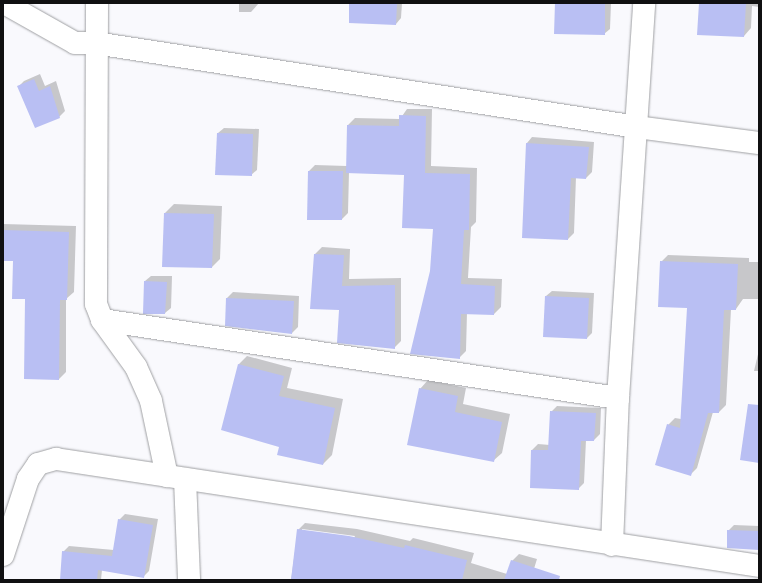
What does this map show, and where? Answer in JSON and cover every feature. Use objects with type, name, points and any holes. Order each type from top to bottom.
[{"type":"street","points":[[4,3],[75,43],[95,43],[637,127],[759,143]]},
{"type":"street","points":[[97,3],[95,43],[96,304],[102,320],[136,367],[151,401],[176,478],[189,580]]},
{"type":"street","points":[[612,545],[618,398],[644,3]]},
{"type":"street","points":[[102,320],[618,398]]},
{"type":"street","points":[[3,555],[28,479],[38,464],[56,459],[612,545],[759,566]]},
{"type":"building","points":[[349,3],[397,3],[396,25],[349,23]]},
{"type":"building","points":[[555,3],[605,3],[605,35],[554,34]]},
{"type":"building","points":[[699,3],[746,3],[744,37],[697,35]]},
{"type":"building","points":[[34,79],[39,91],[50,86],[60,118],[35,128],[17,86]]},
{"type":"building","points":[[399,115],[426,116],[425,173],[470,174],[469,230],[464,230],[461,284],[495,286],[494,315],[461,314],[460,359],[410,354],[430,271],[433,229],[402,228],[404,175],[346,173],[347,125],[399,126]]},
{"type":"building","points":[[217,133],[253,134],[252,176],[215,175]]},
{"type":"building","points":[[526,143],[589,147],[586,179],[571,178],[568,240],[522,238]]},
{"type":"building","points":[[308,171],[343,171],[342,220],[307,220]]},
{"type":"building","points":[[164,213],[214,214],[212,268],[162,267]]},
{"type":"building","points":[[3,230],[69,232],[67,300],[60,300],[59,380],[24,379],[25,299],[12,299],[13,261],[3,261]]},
{"type":"building","points":[[314,254],[344,255],[342,286],[395,285],[395,349],[337,343],[339,310],[310,309]]},
{"type":"building","points":[[660,261],[738,264],[736,310],[724,310],[719,413],[708,413],[691,476],[655,465],[667,424],[680,428],[687,308],[658,307]]},
{"type":"building","points":[[144,281],[167,282],[165,314],[143,314]]},
{"type":"building","points":[[545,296],[589,298],[587,339],[543,337]]},
{"type":"building","points":[[226,298],[294,301],[292,334],[225,326]]},
{"type":"building","points":[[238,364],[284,376],[279,396],[335,408],[323,465],[277,455],[279,447],[221,430]]},
{"type":"building","points":[[419,388],[458,396],[455,412],[502,422],[494,462],[407,445]]},
{"type":"building","points":[[748,404],[759,405],[759,463],[740,460]]},
{"type":"building","points":[[550,411],[596,413],[594,441],[581,441],[579,490],[530,488],[531,450],[548,450]]},
{"type":"building","points":[[118,519],[153,525],[144,578],[98,570],[97,580],[60,580],[62,551],[112,556]]},
{"type":"building","points":[[297,529],[349,536],[404,548],[405,545],[467,560],[462,580],[291,580]]},
{"type":"building","points":[[727,530],[759,531],[759,550],[727,548]]},
{"type":"building","points":[[511,560],[560,576],[559,580],[504,580]]}]
